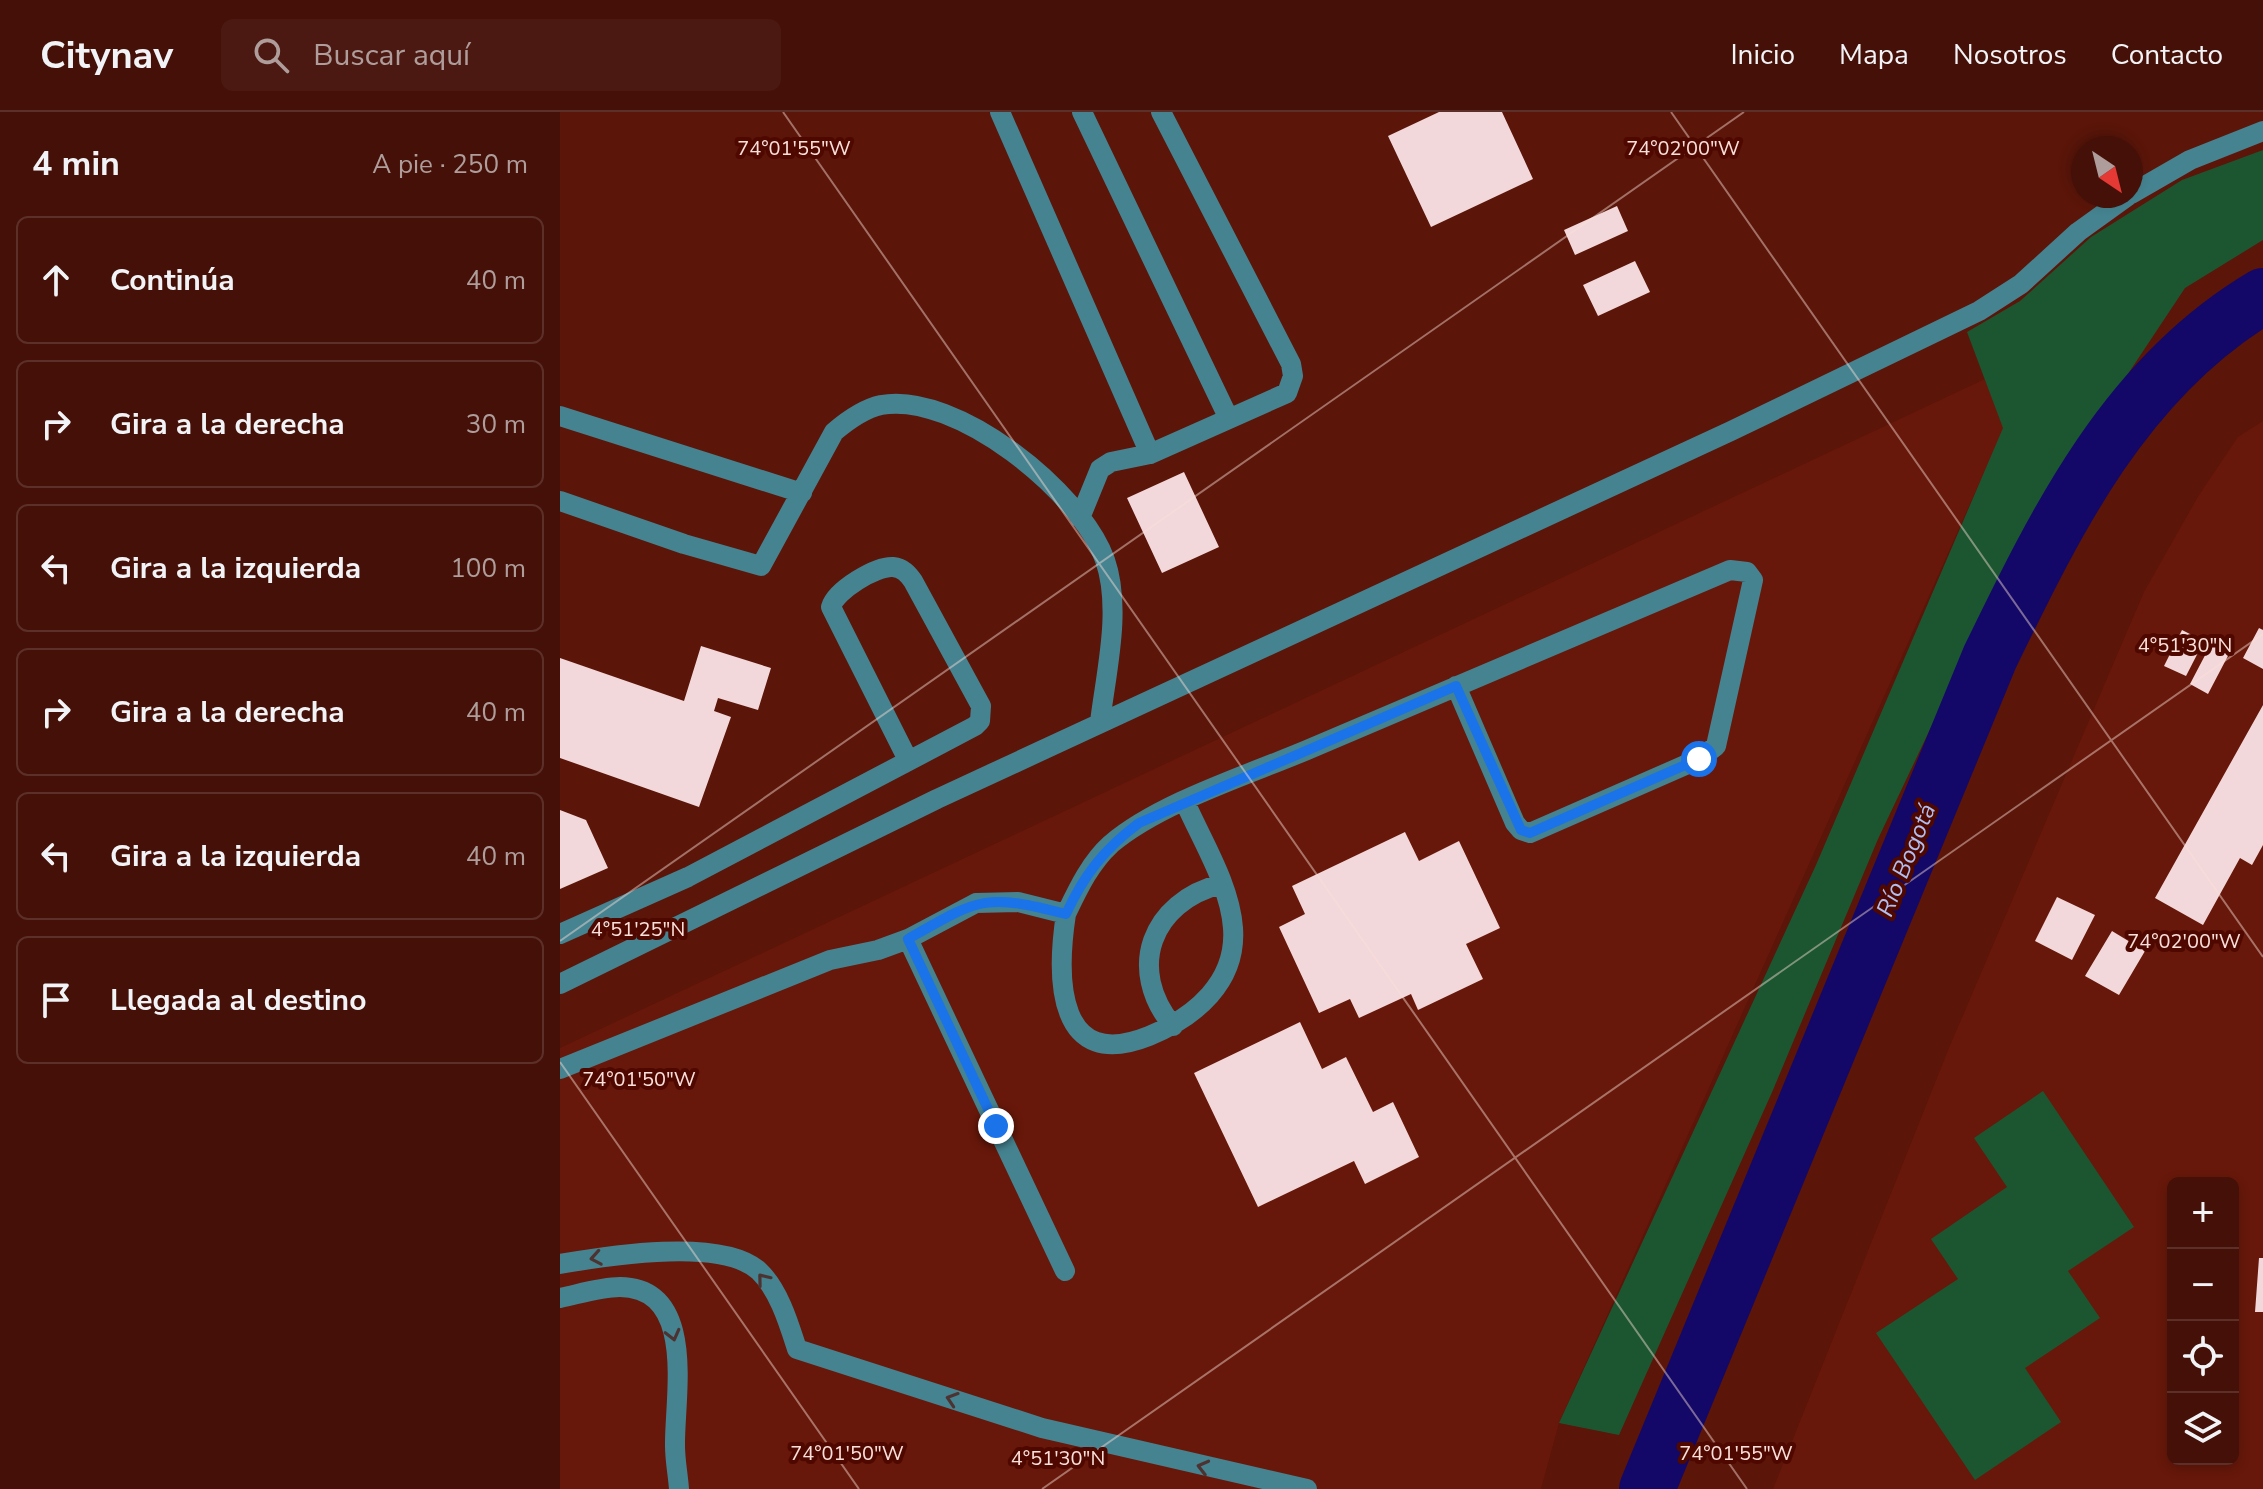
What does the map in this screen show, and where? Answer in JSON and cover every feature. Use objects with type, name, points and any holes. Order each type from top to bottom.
[{"type":"lane","points":[[1000,112],[1150,454]]},
{"type":"lane","points":[[1082,112],[1229,419]]},
{"type":"lane","points":[[1080,518],[1100,469],[1111,462],[1150,454],[1287,393],[1293,376],[1291,364],[1161,112]]},
{"type":"lane","points":[[2143,187],[2190,160],[2263,131]]},
{"type":"lane","points":[[560,984],[1100,722],[1731,431],[1979,311],[2021,284],[2078,232],[2111,208]]},
{"type":"lane","points":[[560,501],[758,566],[768,560],[834,432],[866,410],[899,404],[951,418],[999,443],[1064,499],[1097,542],[1111,588],[1109,654],[1100,722]]},
{"type":"lane","points":[[560,416],[802,493]]},
{"type":"lane","points":[[560,934],[688,877],[975,726],[982,714],[913,581],[895,567],[881,569],[840,593],[831,607],[908,760]]},
{"type":"lane","points":[[1185,802],[1221,884],[1233,929],[1225,974],[1195,1011],[1173,1026],[1114,1047],[1085,1037],[1076,1026],[1065,997],[1061,943],[1066,914],[1083,877],[1110,845],[1139,823],[1185,802],[1456,686],[1730,570],[1747,572],[1753,580],[1716,746],[1699,759],[1530,833],[1521,830],[1515,823],[1456,686]]},
{"type":"lane","points":[[1173,1026],[1160,1010],[1152,991],[1149,971],[1156,931],[1183,900],[1221,884]]},
{"type":"lane","points":[[560,1069],[830,960],[908,939],[976,903],[995,900],[1066,914]]},
{"type":"lane","points":[[908,939],[1065,1271]]},
{"type":"lane","points":[[560,1264],[632,1251],[737,1258],[760,1271],[779,1301],[797,1349],[1042,1428],[1307,1489]]},
{"type":"lane","points":[[560,1298],[620,1287],[652,1297],[666,1314],[675,1332],[678,1366],[675,1448],[679,1489]]},
{"type":"shaded area","points":[[1985,379],[2004,428],[1559,1423],[1541,1489],[560,1489],[560,1048]]},
{"type":"shaded area","points":[[2263,421],[2263,1489],[1773,1489],[1949,1048],[2144,592],[2199,495],[2238,437]]},
{"type":"green space","points":[[2263,150],[2263,240],[2185,288],[2025,529],[1878,839],[1773,1090],[1619,1435],[1559,1423],[1816,865],[2003,428],[1967,332],[2020,301],[2091,237],[2137,208],[2143,208],[2143,204],[2182,180]]},
{"type":"green space","points":[[2043,1091],[2134,1227],[2068,1271],[2100,1318],[2025,1368],[2061,1422],[1975,1480],[1876,1333],[1958,1279],[1931,1239],[2007,1187],[1974,1138]]},
{"type":"building","points":[[1439,112],[1502,112],[1533,179],[1431,227],[1388,136]]},
{"type":"building","points":[[1617,206],[1628,231],[1575,255],[1564,230]]},
{"type":"building","points":[[1635,261],[1650,292],[1598,316],[1583,285]]},
{"type":"building","points":[[1184,472],[1219,547],[1162,573],[1127,498]]},
{"type":"building","points":[[2259,628],[2263,630],[2263,669],[2243,658]]},
{"type":"building","points":[[2182,630],[2204,641],[2186,676],[2164,666]]},
{"type":"building","points":[[2212,642],[2230,652],[2208,694],[2190,684]]},
{"type":"building","points":[[701,646],[771,668],[758,710],[718,698],[714,711],[731,717],[699,807],[560,758],[560,658],[684,701]]},
{"type":"building","points":[[2263,705],[2263,845],[2252,865],[2240,858],[2203,925],[2155,898]]},
{"type":"building","points":[[560,810],[586,820],[608,868],[560,889]]},
{"type":"building","points":[[1405,832],[1419,861],[1459,841],[1500,928],[1466,944],[1483,979],[1418,1010],[1411,994],[1359,1018],[1350,999],[1319,1013],[1279,927],[1305,914],[1292,886]]},
{"type":"building","points":[[2057,897],[2095,915],[2072,960],[2035,941]]},
{"type":"building","points":[[2112,931],[2145,951],[2119,995],[2085,976]]},
{"type":"building","points":[[1300,1022],[1322,1069],[1346,1057],[1373,1112],[1393,1102],[1419,1157],[1365,1184],[1354,1161],[1258,1207],[1194,1073]]},
{"type":"building","points":[[2259,1258],[2263,1258],[2263,1312],[2255,1312]]},
{"type":"waterway","name":"Río Bogotá","points":[[1647,1489],[1990,657],[2042,554],[2100,455],[2134,409],[2172,367],[2215,329],[2263,296]]},
{"type":"route","points":[[996,1126],[908,939],[952,914],[976,903],[995,900],[1018,902],[1066,914],[1083,877],[1110,845],[1139,823],[1456,686],[1515,823],[1521,830],[1530,833],[1699,759]]}]
